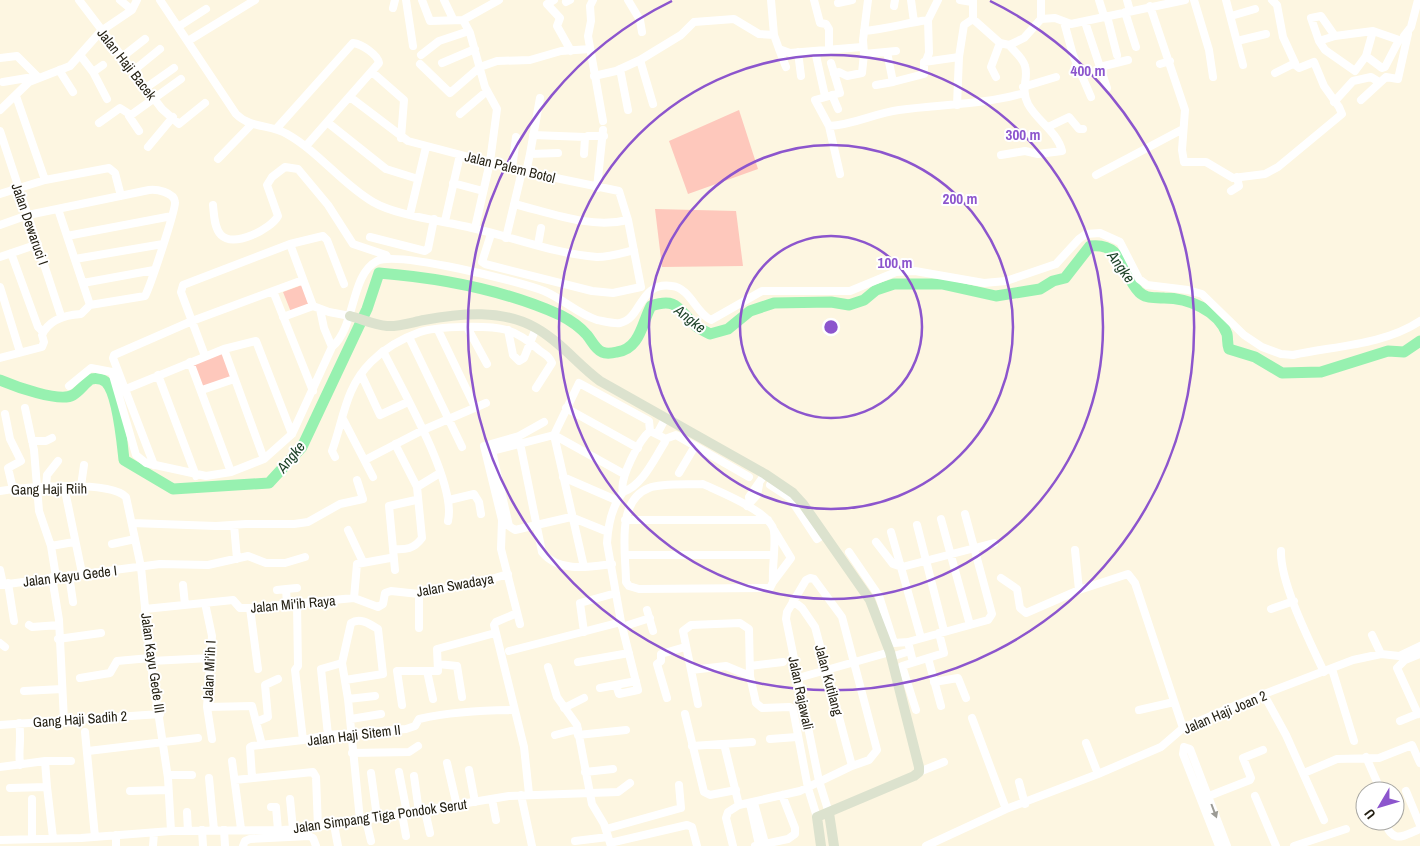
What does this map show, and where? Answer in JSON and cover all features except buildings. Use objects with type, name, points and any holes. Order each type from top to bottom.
[{"type":"street","name":"Jalan Haji Bacek","points":[[79,0],[162,109],[179,124],[205,103]]},
{"type":"street","points":[[120,0],[132,10]]},
{"type":"street","points":[[0,110],[25,85],[37,78],[70,66],[101,31],[132,10],[137,0]]},
{"type":"street","points":[[160,0],[236,114],[243,121],[251,125],[277,128],[306,146],[367,198],[387,208],[410,214],[475,228],[506,238],[594,256],[608,256],[634,250]]},
{"type":"street","points":[[188,41],[255,0]]},
{"type":"street","points":[[406,0],[413,46]]},
{"type":"street","points":[[422,0],[430,21],[463,20],[499,0]]},
{"type":"street","points":[[444,0],[453,19]]},
{"type":"street","points":[[554,0],[547,4],[560,18],[557,26],[572,51]]},
{"type":"street","points":[[589,0],[592,21],[588,36],[603,121]]},
{"type":"street","points":[[628,0],[640,20],[642,32]]},
{"type":"street","points":[[771,0],[774,35],[786,67]]},
{"type":"street","points":[[814,0],[819,21],[827,24],[828,27],[829,50]]},
{"type":"street","points":[[838,3],[852,0]]},
{"type":"street","points":[[834,74],[839,72],[847,76],[862,73],[868,0]]},
{"type":"street","points":[[913,0],[914,22]]},
{"type":"street","points":[[876,86],[924,74],[929,53],[928,20],[938,0]]},
{"type":"street","points":[[960,0],[972,1],[973,19],[1000,43],[1009,45],[1025,64],[1024,90],[1032,109],[1060,144],[1062,152],[1038,154],[1025,151],[1001,155]]},
{"type":"street","points":[[1009,45],[1024,38],[1041,19],[1041,0]]},
{"type":"street","points":[[1099,0],[1117,55]]},
{"type":"street","points":[[1127,0],[1127,11],[1136,47]]},
{"type":"street","points":[[1041,19],[1055,18],[1064,22],[1085,22],[1150,6],[1159,2],[1185,0]]},
{"type":"street","points":[[1194,0],[1209,50],[1213,77]]},
{"type":"street","points":[[1226,0],[1243,66]]},
{"type":"street","points":[[1150,6],[1185,110],[1182,150],[1184,162],[1206,162],[1229,176],[1260,176],[1278,167],[1342,114],[1324,86],[1314,62],[1299,68],[1294,64],[1283,37],[1277,5],[1272,0]]},
{"type":"street","points":[[1360,100],[1386,76],[1398,79],[1418,0]]},
{"type":"street","points":[[178,27],[206,9]]},
{"type":"street","points":[[1231,16],[1255,9]]},
{"type":"street","points":[[1335,36],[1321,16],[1311,18],[1325,50],[1355,71],[1366,56],[1373,30]]},
{"type":"street","points":[[957,105],[959,57],[964,25],[973,19]]},
{"type":"street","points":[[463,20],[470,30],[487,91],[498,109],[490,162],[475,228]]},
{"type":"street","points":[[594,76],[620,69],[640,60],[680,36],[694,22],[734,20],[759,34],[774,35]]},
{"type":"street","points":[[864,31],[890,29],[928,20]]},
{"type":"street","points":[[1064,22],[1073,55],[1090,97]]},
{"type":"street","points":[[1085,22],[1107,88]]},
{"type":"street","points":[[1366,56],[1382,68],[1385,67],[1399,40],[1409,30],[1420,27]]},
{"type":"street","points":[[421,55],[439,42],[470,30]]},
{"type":"street","points":[[1320,41],[1335,36],[1373,30],[1399,40]]},
{"type":"street","points":[[1237,41],[1266,34]]},
{"type":"street","points":[[122,57],[145,39]]},
{"type":"street","points":[[277,128],[353,43],[358,44],[377,57],[379,63],[306,146]]},
{"type":"street","points":[[996,77],[991,67],[1000,43]]},
{"type":"street","points":[[133,71],[160,49]]},
{"type":"street","points":[[442,62],[475,49]]},
{"type":"street","points":[[420,64],[450,93],[480,67],[497,61],[530,60],[561,51],[590,49]]},
{"type":"street","points":[[779,49],[798,52],[829,50],[896,51]]},
{"type":"street","points":[[798,52],[801,76]]},
{"type":"street","points":[[815,52],[829,96],[838,109]]},
{"type":"street","points":[[887,52],[893,82]]},
{"type":"street","points":[[80,55],[93,72],[107,99]]},
{"type":"street","points":[[0,58],[17,56],[37,78]]},
{"type":"street","points":[[926,61],[959,57]]},
{"type":"street","points":[[640,60],[653,104]]},
{"type":"street","points":[[1100,67],[1128,60]]},
{"type":"street","points":[[1160,64],[1170,61]]},
{"type":"street","points":[[831,63],[840,92],[815,100],[829,126],[840,174]]},
{"type":"street","points":[[1275,73],[1294,64]]},
{"type":"street","points":[[93,72],[103,65]]},
{"type":"street","points":[[147,87],[174,68]]},
{"type":"street","points":[[620,69],[628,110]]},
{"type":"street","points":[[59,70],[74,92]]},
{"type":"street","points":[[372,72],[404,100],[401,138]]},
{"type":"street","points":[[1334,102],[1356,80],[1372,77],[1379,82]]},
{"type":"street","points":[[3,82],[37,78]]},
{"type":"street","points":[[829,126],[846,125],[897,110],[998,101],[1056,78]]},
{"type":"street","points":[[129,116],[181,79]]},
{"type":"street","points":[[460,114],[487,91]]},
{"type":"street","points":[[16,96],[45,180]]},
{"type":"street","name":"Jalan Palem Botol","points":[[350,97],[401,138],[426,147],[524,172],[620,192],[628,220]]},
{"type":"street","points":[[506,238],[514,204],[530,154],[540,98]]},
{"type":"street","points":[[99,124],[120,108],[129,116],[138,131]]},
{"type":"street","points":[[148,147],[173,117]]},
{"type":"street","points":[[1048,128],[1069,117],[1079,129],[1083,129]]},
{"type":"street","points":[[327,122],[386,169],[418,179]]},
{"type":"street","points":[[218,159],[251,125]]},
{"type":"street","points":[[1096,175],[1183,129]]},
{"type":"street","name":"Jalan Dewaruci I","points":[[0,131],[62,316]]},
{"type":"street","points":[[588,136],[604,133],[597,188]]},
{"type":"street","points":[[533,135],[585,137],[584,154]]},
{"type":"street","points":[[512,169],[516,137]]},
{"type":"street","points":[[410,214],[426,147]]},
{"type":"street","points":[[530,154],[558,153]]},
{"type":"street","points":[[444,221],[460,155]]},
{"type":"street","points":[[0,160],[8,157]]},
{"type":"street","points":[[213,205],[216,227],[222,236],[230,239],[246,239],[274,223],[278,216],[267,185],[272,177],[285,167],[298,169],[328,205],[353,244],[386,255],[388,258]]},
{"type":"street","points":[[0,194],[45,180],[109,168],[115,173],[121,196]]},
{"type":"street","points":[[1231,190],[1239,186],[1238,177]]},
{"type":"street","points":[[453,183],[483,191]]},
{"type":"street","points":[[0,225],[28,215],[155,189],[170,195],[176,203],[145,296],[90,306],[81,314],[62,316],[43,332],[42,347],[0,358]]},
{"type":"street","points":[[491,234],[482,262],[485,264],[592,291],[613,293],[641,287],[628,220],[612,224],[584,221],[514,204]]},
{"type":"street","points":[[58,209],[90,306]]},
{"type":"street","points":[[67,236],[172,216]]},
{"type":"street","points":[[370,237],[425,250],[428,249],[434,219]]},
{"type":"street","points":[[538,245],[541,228]]},
{"type":"street","points":[[69,386],[91,368],[112,372],[136,454],[146,464],[196,476],[206,476],[231,472],[264,459],[292,434],[332,347],[341,339],[352,316],[361,280],[368,267],[377,261],[388,258],[510,280],[546,292],[597,320],[620,323],[630,318],[639,302],[656,287],[672,286],[679,288],[703,316],[711,320],[762,291],[850,291],[896,272],[915,271],[996,283],[1056,264],[1086,234],[1100,233],[1120,242],[1143,283],[1152,287],[1188,290],[1202,294],[1244,335],[1262,347],[1276,352],[1293,355],[1384,337],[1403,332],[1420,321]]},
{"type":"street","points":[[205,356],[181,292],[183,285],[305,238],[326,237],[344,284]]},
{"type":"street","points":[[0,257],[38,244]]},
{"type":"street","points":[[75,259],[163,244]]},
{"type":"street","points":[[290,244],[303,280],[317,308],[332,347]]},
{"type":"street","points":[[11,253],[38,327],[43,332]]},
{"type":"street","points":[[83,283],[154,270]]},
{"type":"street","points":[[154,465],[113,358],[114,355],[192,321],[303,280]]},
{"type":"street","points":[[0,287],[20,352]]},
{"type":"street","points":[[273,291],[312,391]]},
{"type":"street","points":[[283,317],[317,308],[388,326],[442,317],[478,314],[506,316],[536,328],[570,353],[584,369],[600,382],[769,476],[793,493],[803,504],[870,600],[891,651]]},
{"type":"street","points":[[335,457],[332,451],[343,418],[345,401],[361,374],[383,352],[421,331],[485,326],[508,330],[531,341],[549,356],[552,363],[536,388]]},
{"type":"street","points":[[467,327],[487,364]]},
{"type":"street","points":[[508,330],[513,355],[519,361],[524,358],[536,328]]},
{"type":"street","points":[[438,330],[474,407]]},
{"type":"street","points":[[409,337],[462,448]]},
{"type":"street","points":[[126,389],[205,356],[251,340],[258,344],[292,434]]},
{"type":"street","points":[[224,349],[264,459]]},
{"type":"street","points":[[383,352],[422,430],[440,473],[449,500],[448,520]]},
{"type":"street","points":[[190,362],[231,472]]},
{"type":"street","points":[[361,374],[380,415],[408,402]]},
{"type":"street","points":[[158,375],[196,476]]},
{"type":"street","points":[[202,390],[234,379]]},
{"type":"street","points":[[584,567],[570,516],[554,435],[577,383],[581,383],[649,420],[654,432],[665,439]]},
{"type":"street","points":[[365,460],[422,430],[486,403]]},
{"type":"street","points":[[25,408],[32,441],[39,511],[51,546],[59,625],[58,639],[64,721]]},
{"type":"street","points":[[566,408],[638,448]]},
{"type":"street","points":[[5,414],[10,439],[21,461],[8,468],[13,489]]},
{"type":"street","points":[[343,418],[373,477]]},
{"type":"street","points":[[622,492],[621,487],[624,474],[638,448],[665,419]]},
{"type":"street","points":[[520,624],[501,549],[502,520],[484,446],[519,436],[544,422]]},
{"type":"street","points":[[608,532],[570,516],[511,529],[492,453],[520,443],[554,435],[624,474]]},
{"type":"street","points":[[616,685],[619,694],[637,691],[621,625],[608,532],[616,500],[622,492],[630,490],[643,476],[665,439],[676,435],[749,477]]},
{"type":"street","points":[[32,441],[46,441],[52,438]]},
{"type":"street","points":[[520,443],[535,523],[545,555],[574,568],[612,564]]},
{"type":"street","points":[[393,549],[406,550],[417,546],[422,538],[416,500],[416,487],[395,444]]},
{"type":"street","points":[[679,473],[695,446]]},
{"type":"street","points":[[46,487],[47,475],[58,461]]},
{"type":"street","points":[[81,486],[84,464]]},
{"type":"street","points":[[416,487],[440,473]]},
{"type":"street","points":[[748,504],[757,495],[759,485],[769,476]]},
{"type":"street","points":[[563,477],[616,500]]},
{"type":"street","points":[[132,523],[216,526],[308,522],[340,504],[363,499],[357,480]]},
{"type":"street","points":[[703,484],[748,504],[768,520],[791,558],[767,590],[696,587],[640,589],[629,586],[626,582],[626,520],[633,500],[650,487],[703,484]]},
{"type":"street","points":[[64,486],[74,542],[82,573]]},
{"type":"street","name":"Gang Haji Riih","points":[[0,491],[37,487],[81,486],[114,492],[126,497]]},
{"type":"street","points":[[449,500],[474,494],[479,502],[481,514]]},
{"type":"street","name":"Jalan Kayu Gede III","points":[[126,497],[141,567],[151,660],[168,776],[171,831]]},
{"type":"street","points":[[395,570],[388,506],[416,500]]},
{"type":"street","points":[[798,678],[891,651],[908,642],[992,618],[976,548],[965,514]]},
{"type":"street","points":[[940,519],[970,625]]},
{"type":"street","points":[[626,520],[768,520]]},
{"type":"street","points":[[234,525],[236,559]]},
{"type":"street","points":[[916,710],[903,665],[944,653],[942,632],[917,525]]},
{"type":"street","points":[[348,530],[363,562]]},
{"type":"street","points":[[773,582],[772,555],[774,530]]},
{"type":"street","points":[[891,532],[921,638]]},
{"type":"street","points":[[112,544],[135,539]]},
{"type":"street","points":[[51,546],[74,542]]},
{"type":"street","points":[[876,542],[893,564],[902,567],[994,543]]},
{"type":"street","points":[[1076,550],[1079,590]]},
{"type":"street","points":[[1282,551],[1283,571],[1324,672]]},
{"type":"street","points":[[849,552],[879,596],[918,772]]},
{"type":"street","points":[[626,555],[772,555]]},
{"type":"street","name":"Jalan Kayu Gede I","points":[[4,584],[160,564],[208,565],[248,556],[266,563],[285,563],[305,557]]},
{"type":"street","points":[[367,622],[369,605],[354,598],[357,587],[357,565],[363,562],[390,558]]},
{"type":"street","points":[[0,570],[14,621]]},
{"type":"street","name":"Jalan Swadaya","points":[[369,605],[380,606],[385,593],[391,591],[419,594],[437,588],[481,582],[508,574]]},
{"type":"street","points":[[1002,578],[1017,589],[1020,608],[1026,613],[1079,590],[1128,574],[1135,582],[1183,728]]},
{"type":"street","points":[[69,575],[73,602]]},
{"type":"street","name":"Jalan Rajawali","points":[[829,813],[820,781],[786,619],[787,612],[793,601],[810,578],[814,578],[842,617],[854,662]]},
{"type":"street","points":[[183,585],[185,605]]},
{"type":"street","points":[[277,590],[297,588]]},
{"type":"street","points":[[286,589],[287,604]]},
{"type":"street","points":[[584,632],[579,607],[581,602],[616,593]]},
{"type":"street","points":[[419,594],[420,628]]},
{"type":"street","name":"Jalan Mi'ih Raya","points":[[145,609],[233,600],[240,608],[250,608],[354,598]]},
{"type":"street","name":"Jalan Kutilang","points":[[793,601],[802,608],[815,627],[852,766]]},
{"type":"street","points":[[1270,609],[1294,601]]},
{"type":"street","name":"Jalan Mi'ih I","points":[[205,603],[212,636],[207,707],[212,739]]},
{"type":"street","points":[[296,604],[298,666],[295,670],[303,740]]},
{"type":"street","points":[[250,608],[258,668]]},
{"type":"street","points":[[647,610],[653,632]]},
{"type":"street","points":[[518,613],[496,622],[495,633],[524,747],[525,795],[532,846]]},
{"type":"street","points":[[509,651],[650,618]]},
{"type":"street","points":[[345,680],[383,674],[378,629],[367,622],[355,620],[351,623],[342,663],[351,719],[352,753],[363,820],[371,841]]},
{"type":"street","points":[[698,704],[683,631],[691,625],[743,624],[749,629],[750,676],[758,707],[792,708],[808,788],[817,816],[821,846]]},
{"type":"street","points":[[29,625],[32,627],[59,625]]},
{"type":"street","points":[[58,639],[101,633]]},
{"type":"street","points":[[402,705],[397,670],[438,671],[437,649],[495,633]]},
{"type":"street","points":[[1372,635],[1381,654]]},
{"type":"street","points":[[908,642],[913,662]]},
{"type":"street","name":"Jalan Haji Joan 2","points":[[926,846],[1006,809],[1025,804],[1161,747],[1183,728],[1264,695],[1367,656],[1381,654],[1399,656],[1420,646]]},
{"type":"street","points":[[667,698],[657,665],[661,660],[660,655],[685,647]]},
{"type":"street","points":[[891,651],[910,651]]},
{"type":"street","points":[[578,662],[629,653]]},
{"type":"street","points":[[1400,721],[1419,713],[1416,702],[1397,668],[1410,657],[1420,654]]},
{"type":"street","points":[[80,678],[110,673],[116,661],[211,658]]},
{"type":"street","points":[[928,658],[941,706]]},
{"type":"street","points":[[750,666],[783,662]]},
{"type":"street","points":[[733,846],[726,816],[739,805],[808,788],[874,756],[877,750],[854,662]]},
{"type":"street","points":[[328,735],[322,669],[342,663]]},
{"type":"street","points":[[438,664],[457,666],[462,697]]},
{"type":"street","points":[[691,670],[726,666],[750,676]]},
{"type":"street","points":[[548,667],[558,697],[578,732],[588,792],[608,839]]},
{"type":"street","points":[[1332,669],[1354,741]]},
{"type":"street","points":[[427,671],[433,699]]},
{"type":"street","points":[[934,682],[958,678],[966,698]]},
{"type":"street","points":[[256,722],[268,716],[266,684],[278,679]]},
{"type":"street","points":[[600,688],[636,681]]},
{"type":"street","points":[[24,691],[62,689]]},
{"type":"street","points":[[1264,695],[1286,735],[1324,820]]},
{"type":"street","points":[[348,698],[375,696]]},
{"type":"street","points":[[564,708],[584,698]]},
{"type":"street","points":[[1139,710],[1174,702]]},
{"type":"street","points":[[207,707],[252,706],[262,745]]},
{"type":"street","name":"Jalan Haji Sitem II","points":[[252,777],[250,747],[328,735],[412,727],[419,719],[434,716],[477,711],[514,710]]},
{"type":"street","name":"Gang Haji Sadih 2","points":[[0,725],[160,714]]},
{"type":"street","points":[[351,719],[381,714]]},
{"type":"street","points":[[685,714],[704,792],[710,795],[736,790]]},
{"type":"street","points":[[972,718],[1006,809]]},
{"type":"street","points":[[19,723],[22,739],[18,748],[20,765]]},
{"type":"street","points":[[555,735],[626,730]]},
{"type":"street","points":[[85,732],[95,837]]},
{"type":"street","points":[[770,739],[797,737]]},
{"type":"street","points":[[88,751],[198,738]]},
{"type":"street","points":[[692,746],[752,742]]},
{"type":"street","points":[[1086,742],[1098,774]]},
{"type":"street","points":[[724,744],[739,805]]},
{"type":"street","points":[[1304,773],[1337,760],[1366,757],[1379,758],[1412,744],[1420,763]]},
{"type":"street","points":[[352,753],[409,752],[418,746]]},
{"type":"street","points":[[1219,846],[1204,797],[1190,749],[1184,747],[1182,752],[1204,797],[1227,846]]},
{"type":"street","points":[[1204,797],[1250,780],[1251,778],[1243,757],[1263,750]]},
{"type":"street","points":[[1366,757],[1377,781]]},
{"type":"street","points":[[45,761],[47,787],[57,840]]},
{"type":"street","points":[[0,768],[45,761],[71,761]]},
{"type":"street","points":[[232,761],[240,829]]},
{"type":"street","points":[[817,816],[829,813],[944,762]]},
{"type":"street","points":[[447,763],[457,806]]},
{"type":"street","points":[[585,772],[614,769]]},
{"type":"street","points":[[469,770],[475,802]]},
{"type":"street","points":[[235,780],[313,772],[316,777],[318,827]]},
{"type":"street","points":[[399,772],[406,836]]},
{"type":"street","points":[[371,773],[377,817]]},
{"type":"street","points":[[168,776],[192,775]]},
{"type":"street","points":[[414,776],[422,811],[430,833]]},
{"type":"street","points":[[209,778],[214,830]]},
{"type":"street","points":[[1019,782],[1025,804]]},
{"type":"street","name":"Jalan Simpang Tiga Pondok Serut","points":[[0,840],[32,839],[81,842],[95,837],[116,835],[240,829],[279,838],[293,829],[334,825],[492,799],[525,795],[618,792],[630,783]]},
{"type":"street","points":[[608,839],[682,808],[678,785]]},
{"type":"street","points":[[10,788],[47,787]]},
{"type":"street","points":[[130,791],[168,790]]},
{"type":"street","points":[[1406,791],[1420,825]]},
{"type":"street","points":[[752,803],[760,845],[788,839],[795,834],[795,828],[782,795]]},
{"type":"street","points":[[1255,796],[1276,846]]},
{"type":"street","points":[[32,799],[32,839]]},
{"type":"street","points":[[492,799],[496,820]]},
{"type":"street","points":[[290,800],[293,829]]},
{"type":"street","points":[[271,807],[276,807],[279,838]]},
{"type":"street","points":[[187,812],[188,831]]},
{"type":"street","points":[[829,813],[834,846]]},
{"type":"street","points":[[334,825],[338,846]]},
{"type":"street","points":[[575,840],[608,839],[687,826],[692,827],[697,846]]},
{"type":"street","points":[[1294,846],[1346,829]]},
{"type":"street","points":[[1388,831],[1393,837],[1399,837],[1420,829]]},
{"type":"street","points":[[202,830],[203,846]]},
{"type":"street","points":[[224,830],[225,846]]},
{"type":"street","points":[[153,846],[154,832]]},
{"type":"street","points":[[116,835],[116,846]]},
{"type":"street","points":[[244,843],[309,836],[313,838],[316,846]]},
{"type":"shaded area","points":[[739,110],[758,169],[688,194],[669,141]]},
{"type":"shaded area","points":[[655,209],[736,211],[743,266],[662,267]]},
{"type":"shaded area","points":[[302,285],[309,305],[291,312],[283,292]]},
{"type":"shaded area","points":[[224,352],[232,378],[203,388],[193,364]]},
{"type":"waterway","name":"Angke","points":[[0,380],[37,393],[58,397],[73,395],[91,379],[106,382],[114,397],[121,431],[124,460],[173,489],[269,483],[302,447],[367,309],[379,273],[471,286],[516,298],[567,319],[578,326],[597,349],[604,353],[610,353],[625,350],[631,346],[639,334],[651,306],[660,304],[667,303],[677,306],[697,326],[710,334],[728,329],[750,311],[774,303],[831,302],[849,305],[864,300],[876,290],[894,284],[942,284],[996,296],[1040,289],[1053,281],[1065,278],[1090,246],[1101,246],[1116,254],[1133,284],[1144,296],[1183,300],[1201,307],[1217,318],[1223,326],[1227,334],[1229,349],[1255,357],[1282,373],[1321,372],[1388,351],[1404,352],[1420,341]]}]
